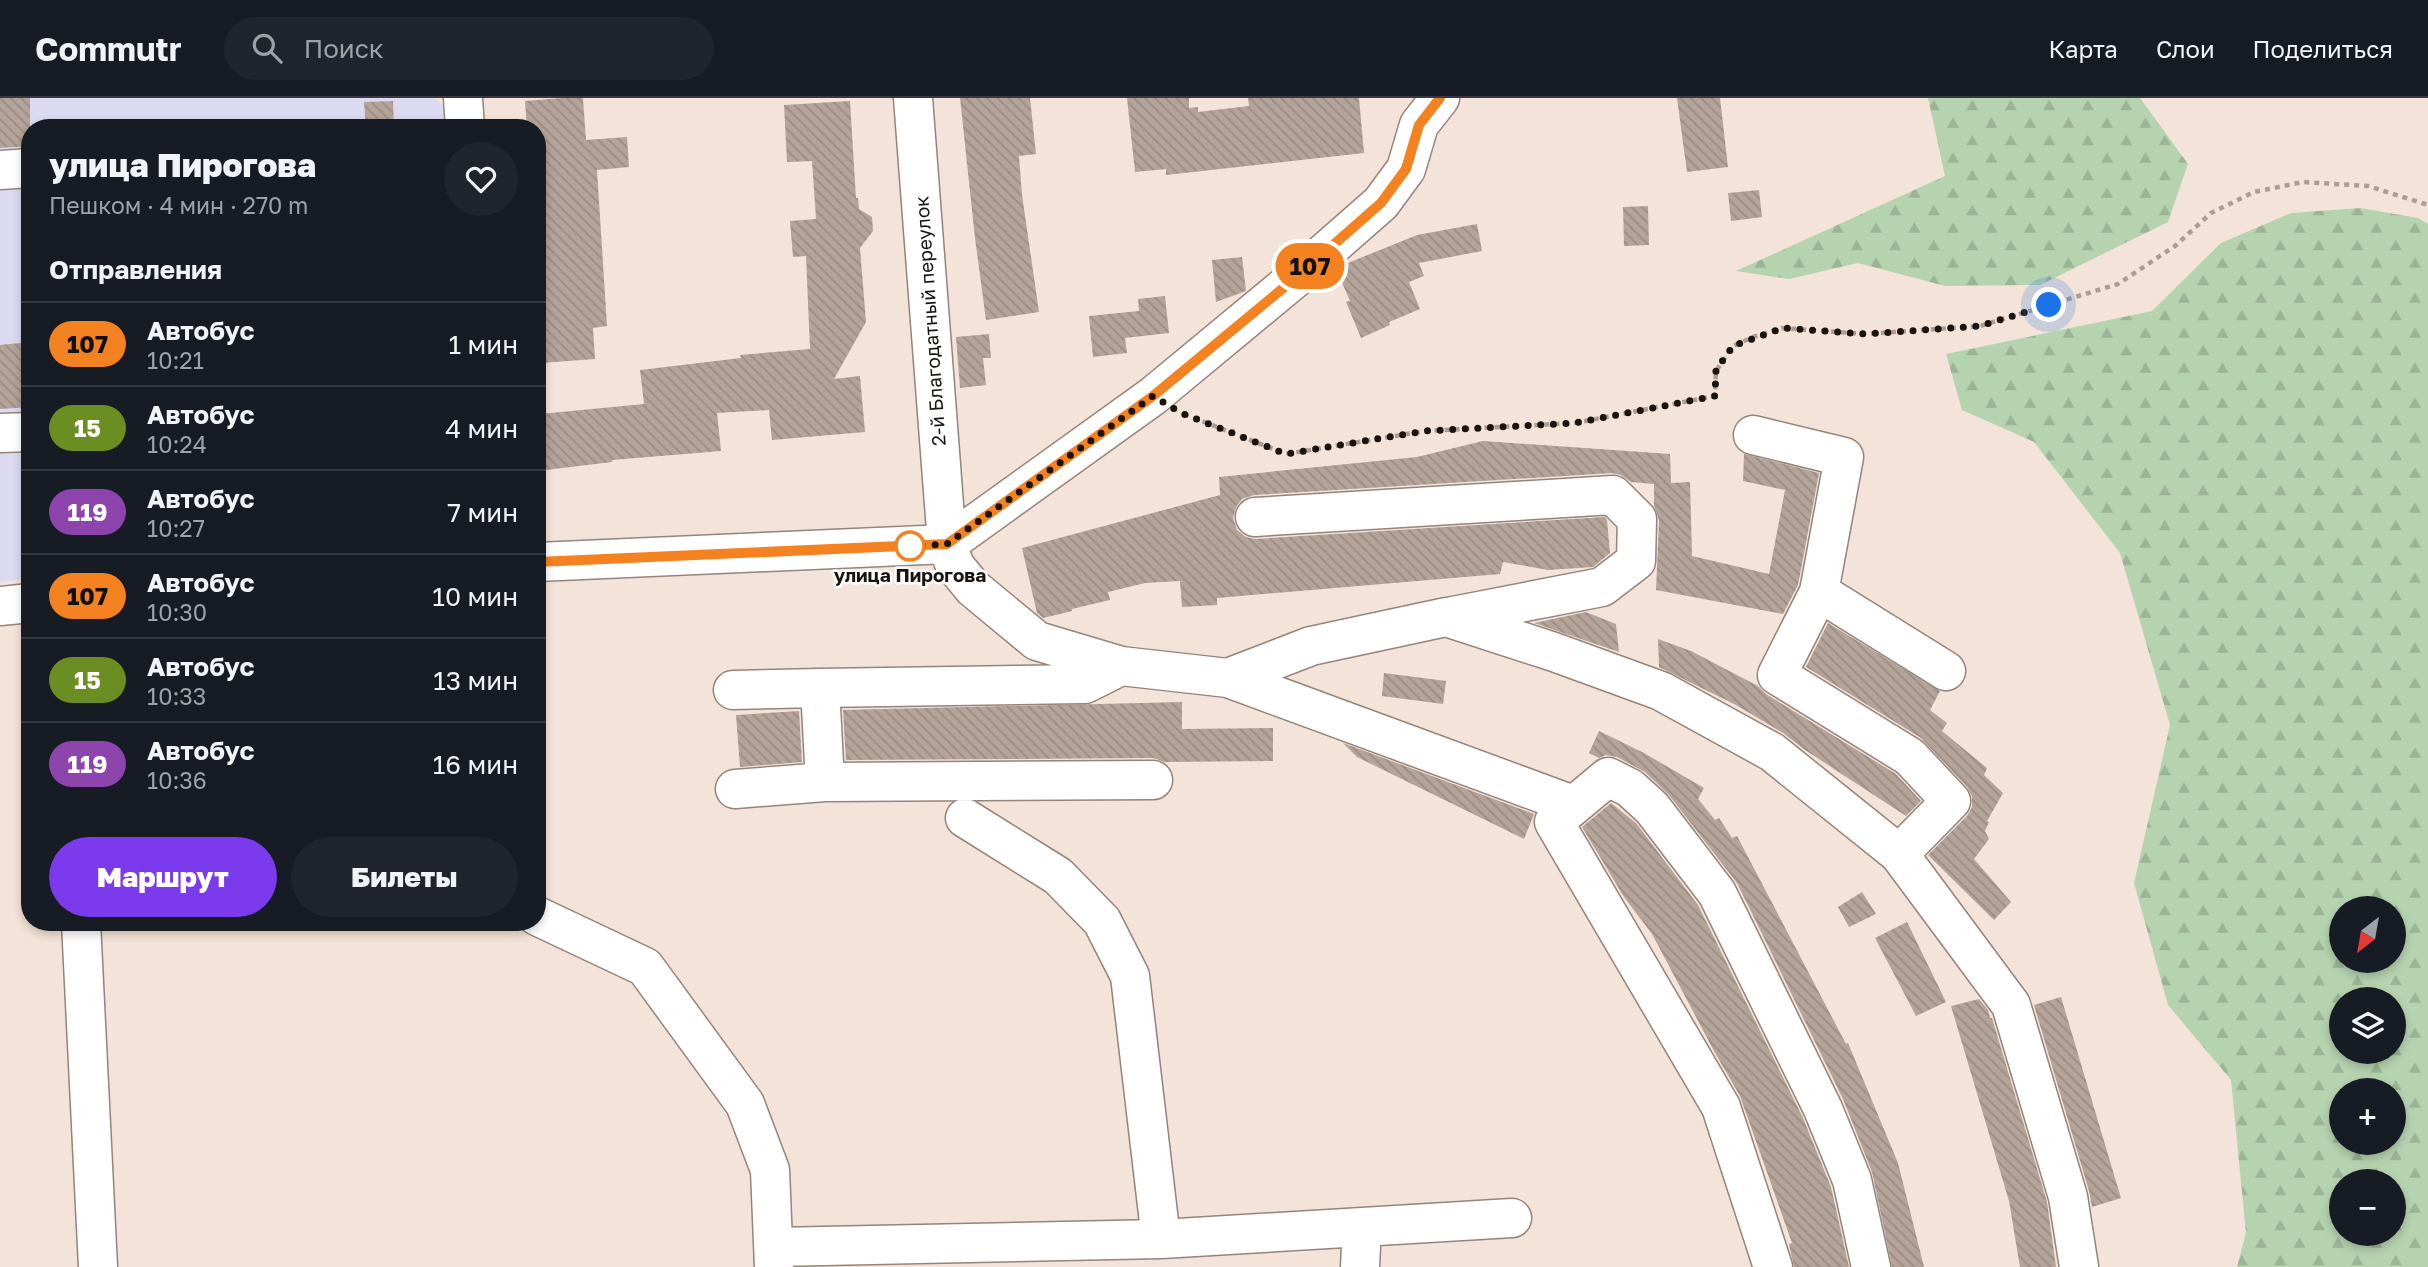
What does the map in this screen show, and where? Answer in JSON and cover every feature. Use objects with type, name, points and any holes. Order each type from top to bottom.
[{"type":"street","points":[[463,98],[464,119]]},
{"type":"street","name":"2-й Благодатный переулок","points":[[913,98],[947,544]]},
{"type":"street","points":[[546,562],[947,544],[1153,396],[1381,203],[1406,169],[1424,107]]},
{"type":"street","points":[[0,170],[21,169]]},
{"type":"street","points":[[0,433],[21,432]]},
{"type":"street","points":[[1753,435],[1844,457],[1819,592],[1777,675],[1910,757],[1951,801],[1899,853]]},
{"type":"street","points":[[1228,678],[1311,646],[1602,587],[1636,561],[1637,519],[1613,495],[1255,517]]},
{"type":"street","points":[[947,544],[955,566],[973,588],[1037,641],[1121,666],[1228,678],[1573,805]]},
{"type":"street","points":[[1819,592],[1946,671]]},
{"type":"street","points":[[0,606],[21,604]]},
{"type":"street","points":[[1446,617],[1661,691],[1772,752],[1899,853],[2011,1005],[2068,1197],[2080,1267]]},
{"type":"street","points":[[733,690],[1086,684],[1121,666]]},
{"type":"street","points":[[820,688],[825,782]]},
{"type":"street","points":[[1773,1267],[1720,1107],[1553,822],[1608,777],[1630,788],[1651,808],[1717,893],[1828,1121],[1852,1180],[1871,1267]]},
{"type":"street","points":[[735,789],[825,782],[1153,780]]},
{"type":"street","points":[[965,818],[1058,876],[1102,921],[1130,976],[1161,1239]]},
{"type":"street","points":[[546,920],[645,967],[745,1104],[770,1170],[774,1257],[1161,1239],[1512,1218]]},
{"type":"street","points":[[81,931],[98,1267]]},
{"type":"street","points":[[1360,1267],[1362,1227]]},
{"type":"path","points":[[1153,396],[1181,413],[1286,454],[1425,431],[1575,423],[1715,396],[1716,370],[1733,346],[1783,328],[1865,334],[1980,326],[2118,284],[2175,246],[2211,213],[2254,192],[2303,182],[2368,186],[2428,205]]},
{"type":"shaded area","points":[[0,98],[434,98],[449,111],[449,119],[21,119],[21,580],[0,582]]},
{"type":"green space","points":[[1928,98],[2140,98],[2188,164],[2168,222],[2040,285],[1945,286],[1858,263],[1789,279],[1736,271],[1945,176]]},
{"type":"green space","points":[[2360,208],[2418,218],[2428,224],[2428,1267],[2237,1267],[2246,1233],[2231,1080],[2168,1005],[2134,883],[2170,725],[2120,553],[2034,442],[1962,410],[1946,354],[2152,311],[2221,243],[2291,213]]},
{"type":"building","points":[[0,98],[30,98],[30,119],[21,119],[21,147],[0,148]]},
{"type":"building","points":[[583,98],[586,140],[627,137],[629,167],[597,170],[607,326],[593,328],[595,359],[546,363],[546,119],[526,119],[525,101]]},
{"type":"building","points":[[960,98],[1030,98],[1036,154],[1019,156],[1039,312],[986,320]]},
{"type":"building","points":[[1127,98],[1189,98],[1189,108],[1198,107],[1198,112],[1249,106],[1248,98],[1359,98],[1364,153],[1166,175],[1166,169],[1135,172]]},
{"type":"building","points":[[1677,98],[1720,98],[1728,167],[1687,172]]},
{"type":"building","points":[[393,101],[394,119],[365,119],[364,102]]},
{"type":"building","points":[[850,101],[856,198],[859,209],[872,217],[873,231],[860,248],[866,322],[834,379],[860,376],[865,432],[772,440],[769,410],[717,413],[721,451],[612,460],[546,470],[546,413],[644,404],[640,370],[741,358],[740,355],[810,349],[806,256],[793,257],[790,221],[816,219],[812,161],[787,162],[784,105]]},
{"type":"building","points":[[1759,190],[1762,217],[1731,221],[1728,193]]},
{"type":"building","points":[[1648,206],[1649,245],[1624,246],[1623,207]]},
{"type":"building","points":[[1477,224],[1482,251],[1419,263],[1424,276],[1409,282],[1420,309],[1361,338],[1346,302],[1350,301],[1337,271],[1343,265],[1417,235]]},
{"type":"building","points":[[1242,257],[1246,291],[1216,302],[1212,260]]},
{"type":"building","points":[[1165,296],[1169,333],[1125,338],[1127,353],[1093,357],[1089,316],[1139,311],[1138,299]]},
{"type":"building","points":[[989,334],[991,358],[983,358],[986,385],[960,388],[956,337]]},
{"type":"building","points":[[21,343],[21,408],[0,409],[0,345]]},
{"type":"building","points":[[1483,441],[1670,454],[1671,483],[1690,482],[1692,556],[1769,574],[1785,490],[1743,481],[1744,454],[1819,473],[1798,585],[1783,614],[1656,590],[1659,520],[1654,506],[1654,484],[1631,482],[1612,473],[1254,495],[1242,499],[1233,518],[1237,530],[1246,537],[1256,539],[1605,517],[1610,553],[1593,567],[1548,570],[1503,562],[1500,574],[1217,598],[1217,605],[1182,607],[1180,581],[1145,583],[1108,592],[1110,600],[1072,611],[1043,618],[1037,613],[1022,548],[1220,495],[1219,477],[1417,457]]},
{"type":"building","points":[[1586,612],[1616,624],[1619,652],[1534,623]]},
{"type":"building","points":[[1828,623],[1940,691],[1930,710],[1947,723],[1942,731],[1987,768],[1984,775],[2003,793],[1987,821],[1989,822],[1985,831],[1989,839],[1974,859],[2011,902],[1994,920],[1928,855],[1967,816],[1972,807],[1972,796],[1967,787],[1921,738],[1806,667]]},
{"type":"building","points":[[1658,639],[1691,651],[1758,686],[1766,694],[1896,774],[1921,801],[1906,816],[1783,733],[1736,705],[1659,667]]},
{"type":"building","points":[[1384,673],[1446,681],[1443,704],[1382,696]]},
{"type":"building","points":[[1182,702],[1182,729],[1273,728],[1273,761],[1165,762],[1153,758],[846,760],[843,710]]},
{"type":"building","points":[[799,711],[802,762],[740,767],[736,715]]},
{"type":"building","points":[[1599,731],[1644,753],[1704,788],[1698,799],[1715,820],[1719,818],[1732,838],[1737,836],[1846,1044],[1848,1043],[1898,1163],[1924,1267],[1892,1267],[1872,1172],[1843,1099],[1737,883],[1669,795],[1645,772],[1617,757],[1606,755],[1599,758],[1589,753]]},
{"type":"building","points":[[1343,743],[1534,814],[1524,839],[1357,757]]},
{"type":"building","points":[[1611,803],[1636,823],[1698,905],[1803,1118],[1831,1187],[1849,1267],[1794,1267],[1789,1244],[1792,1243],[1740,1096],[1652,934],[1624,897],[1582,827]]},
{"type":"building","points":[[1862,892],[1876,914],[1849,927],[1838,907]]},
{"type":"building","points":[[1907,922],[1946,1002],[1916,1016],[1875,938]]},
{"type":"building","points":[[2061,997],[2121,1198],[2092,1207],[2034,1005]]},
{"type":"building","points":[[1979,999],[1992,1018],[2047,1202],[2056,1267],[2020,1267],[2009,1201],[1951,1006]]},
{"type":"bus line","name":"107","points":[[546,562],[947,544],[1153,396],[1381,203],[1406,169],[1419,125],[1440,98]]},
{"type":"place","name":"улица Пирогова","points":[[910,546]]},
{"type":"route","points":[[910,546],[947,544],[1153,396],[1181,413],[1286,454],[1425,431],[1575,423],[1715,396],[1716,370],[1733,346],[1783,328],[1865,334],[1980,326],[2049,305]]}]
